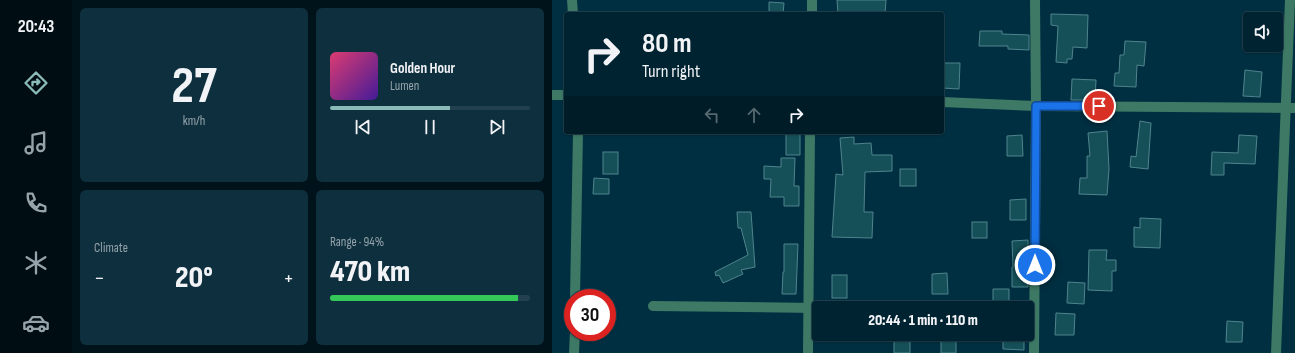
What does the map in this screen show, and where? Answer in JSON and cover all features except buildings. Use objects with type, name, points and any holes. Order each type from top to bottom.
[{"type":"street","points":[[572,0],[573,12]]},
{"type":"street","points":[[812,0],[812,12]]},
{"type":"street","points":[[1031,301],[1036,106],[1035,0]]},
{"type":"street","points":[[1276,353],[1290,108],[1290,0]]},
{"type":"street","points":[[552,95],[564,95]]},
{"type":"street","points":[[944,102],[1036,106],[1290,108]]},
{"type":"street","points":[[575,289],[578,134]]},
{"type":"street","points":[[810,134],[814,301]]},
{"type":"street","points":[[653,306],[812,308]]},
{"type":"street","points":[[808,353],[812,323]]},
{"type":"street","points":[[574,353],[575,341]]},
{"type":"street","points":[[1033,341],[1034,353]]},
{"type":"route","points":[[1035,265],[1036,106],[1099,106]]}]
